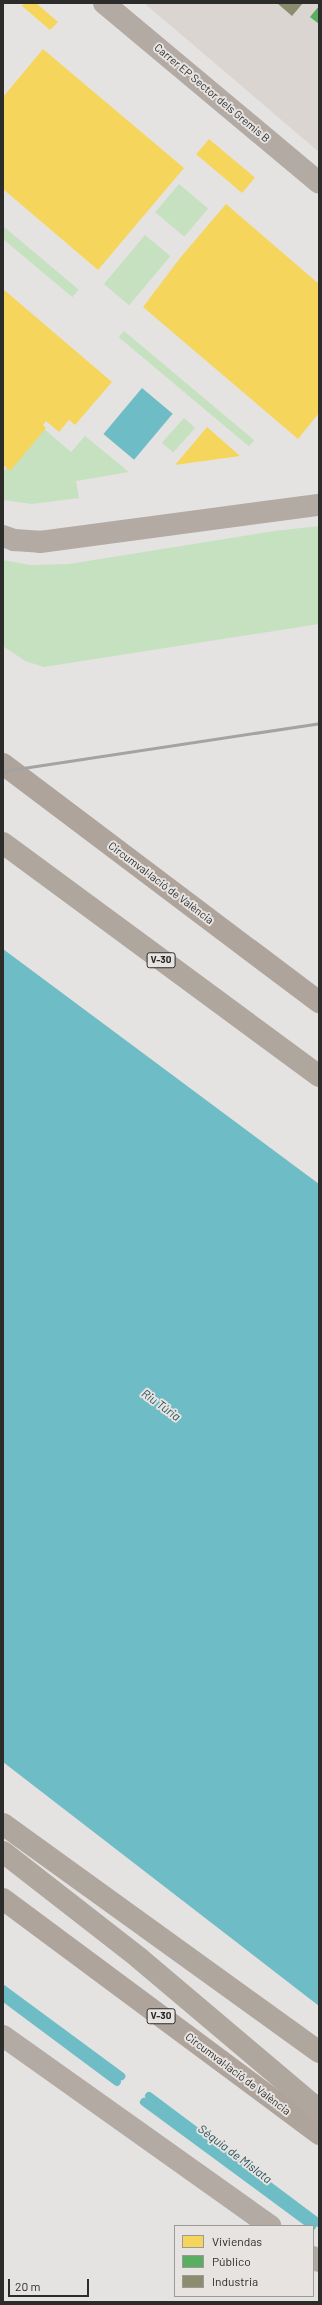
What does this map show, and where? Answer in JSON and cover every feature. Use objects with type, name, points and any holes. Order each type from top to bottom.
[{"type":"highway","name":"Circumval·lació de València","points":[[3,764],[319,1002]]},
{"type":"highway","name":"V-30","points":[[3,844],[319,1076]]},
{"type":"highway","points":[[3,1824],[319,2052]]},
{"type":"highway","points":[[3,1852],[138,1958],[319,2110]]},
{"type":"highway","name":"Circumval·lació de València","points":[[3,1899],[319,2134]]},
{"type":"street","name":"Carrer EP Sector dels Gremis B","points":[[104,3],[319,183]]},
{"type":"street","points":[[3,536],[14,540],[40,542],[319,505]]},
{"type":"street","points":[[3,2036],[269,2225]]},
{"type":"shaded area","points":[[144,3],[319,3],[319,152]]},
{"type":"green space","points":[[179,184],[208,208],[184,237],[155,212]]},
{"type":"green space","points":[[3,226],[79,290],[72,297],[3,239]]},
{"type":"green space","points":[[145,235],[170,256],[129,305],[104,284]]},
{"type":"green space","points":[[124,331],[254,440],[249,446],[119,337]]},
{"type":"green space","points":[[184,418],[195,428],[173,453],[162,443]]},
{"type":"green space","points":[[42,427],[71,452],[85,436],[129,472],[76,481],[79,498],[32,504],[3,500],[3,472]]},
{"type":"green space","points":[[319,526],[319,624],[44,667],[25,661],[3,646],[3,560],[30,565],[69,564],[274,531]]},
{"type":"water","points":[[142,388],[173,414],[134,460],[103,434]]},
{"type":"water","name":"Riu Túria","points":[[3,949],[319,1184],[319,2006],[3,1762]]},
{"type":"building: Viviendas","points":[[24,3],[36,3],[58,22],[50,30],[22,6]]},
{"type":"building: Viviendas","points":[[43,49],[184,168],[98,270],[3,189],[3,97]]},
{"type":"building: Viviendas","points":[[209,139],[255,178],[242,193],[196,154]]},
{"type":"building: Viviendas","points":[[226,204],[319,284],[319,413],[298,439],[143,307],[180,258]]},
{"type":"building: Viviendas","points":[[3,289],[112,382],[75,425],[69,420],[59,432],[46,421],[43,425],[46,428],[10,471],[3,465]]},
{"type":"building: Viviendas","points":[[207,427],[240,456],[175,465]]},
{"type":"building: Público","points":[[319,6],[319,24],[310,17]]},
{"type":"building: Industria","points":[[277,3],[303,3],[292,16]]},
{"type":"waterway","points":[[3,1989],[121,2076]]},
{"type":"waterway","name":"Séquia de Mislata","points":[[3,1997],[117,2082]]},
{"type":"waterway","points":[[149,2096],[319,2223]]},
{"type":"waterway","name":"Séquia de Mislata","points":[[144,2102],[311,2225]]},
{"type":"railway","points":[[3,771],[319,723]]}]
